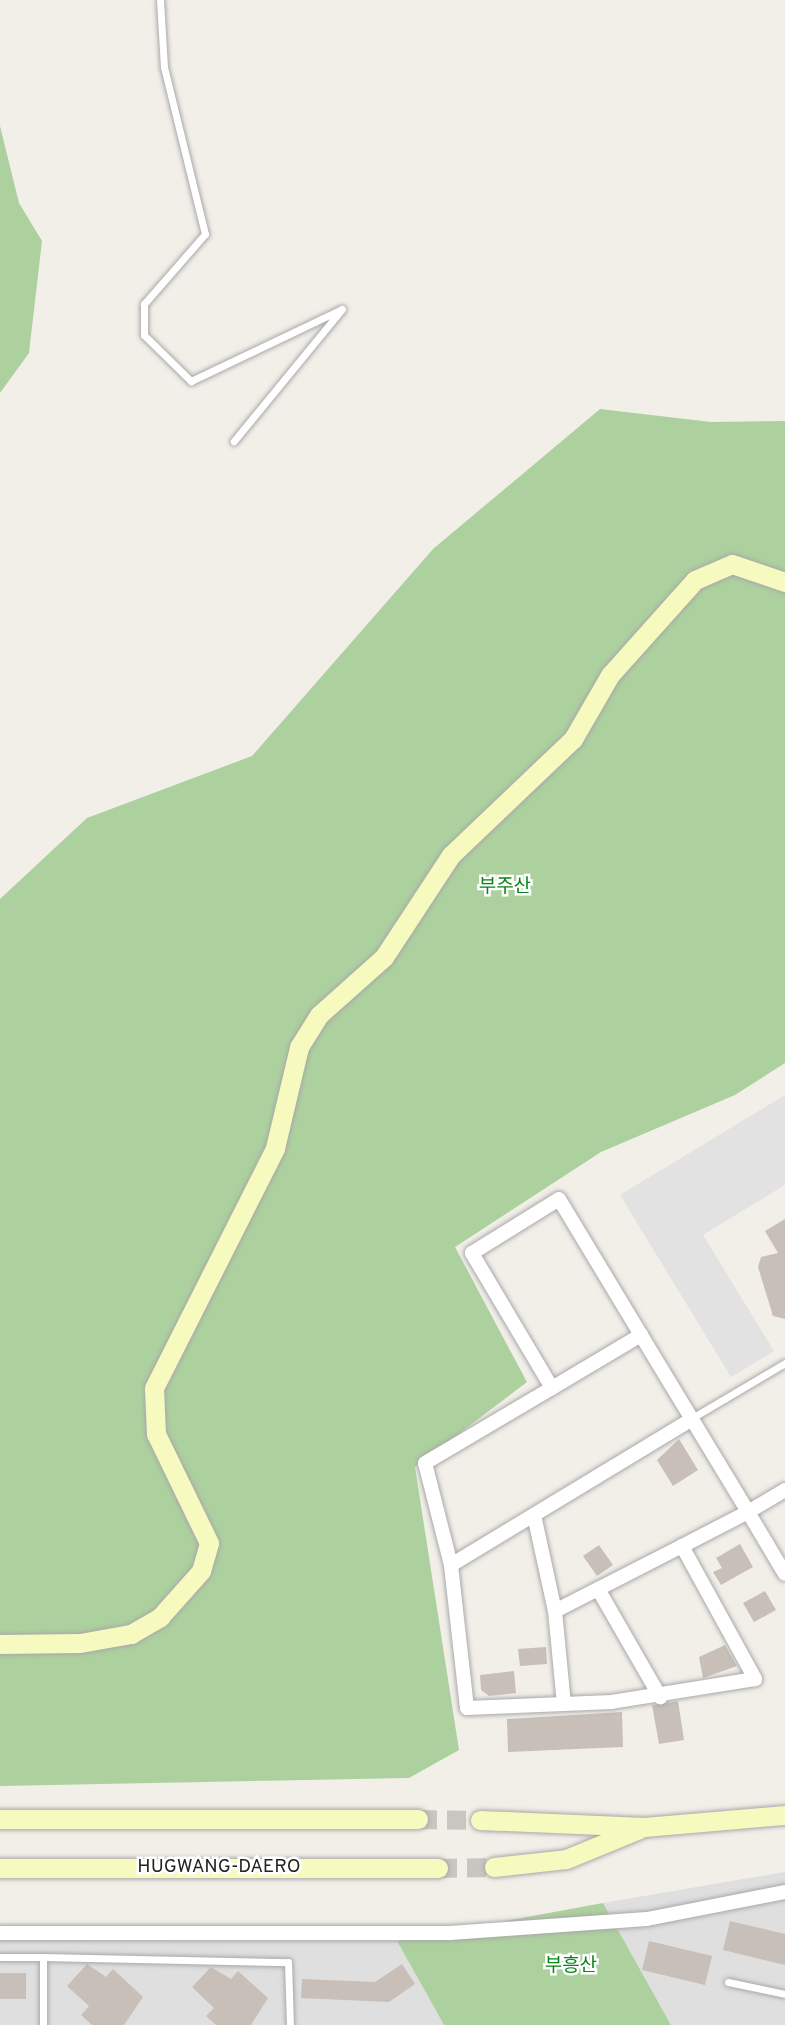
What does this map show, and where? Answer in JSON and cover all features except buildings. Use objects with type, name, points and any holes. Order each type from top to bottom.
[{"type":"street","points":[[0,1644],[80,1643],[131,1634],[160,1617],[201,1571],[209,1543],[156,1434],[154,1388],[275,1148],[299,1046],[319,1015],[384,957],[451,855],[573,739],[610,675],[695,580],[732,564],[785,582]]},
{"type":"street","points":[[552,1388],[472,1253],[559,1199],[785,1574]]},
{"type":"street","points":[[641,1335],[425,1463],[451,1565],[467,1708],[660,1697],[755,1679],[682,1546]]},
{"type":"street","points":[[451,1565],[692,1419]]},
{"type":"street","points":[[555,1611],[748,1512],[785,1490]]},
{"type":"street","points":[[534,1515],[555,1611],[564,1704]]},
{"type":"street","points":[[598,1589],[660,1697]]},
{"type":"street","points":[[480,1820],[644,1828],[785,1815]]},
{"type":"street","points":[[0,1819],[418,1819]]},
{"type":"street","points":[[494,1867],[566,1859],[644,1828]]},
{"type":"street","name":"HUGWANG-DAERO","points":[[0,1868],[438,1868]]},
{"type":"street","points":[[0,1933],[450,1933],[647,1919],[785,1892]]},
{"type":"lane","points":[[160,0],[164,67],[205,234],[144,304],[144,335],[191,381],[342,309],[234,442]]},
{"type":"lane","points":[[692,1419],[785,1363]]},
{"type":"lane","points":[[0,1957],[288,1962],[290,2025]]},
{"type":"lane","points":[[43,1957],[43,2025]]},
{"type":"lane","points":[[728,1982],[785,1994]]},
{"type":"shaded area","points":[[785,1095],[785,1185],[703,1235],[774,1351],[731,1377],[620,1195]]},
{"type":"shaded area","points":[[785,1872],[785,2025],[671,2025],[603,1903]]},
{"type":"shaded area","points":[[0,1940],[397,1941],[444,2025],[0,2025]]},
{"type":"green space","points":[[0,126],[19,203],[42,241],[29,353],[0,393]]},
{"type":"green space","name":"부주산","points":[[600,409],[711,422],[785,421],[785,1063],[735,1095],[601,1152],[455,1247],[527,1382],[415,1467],[459,1750],[409,1778],[0,1786],[0,899],[87,818],[252,756],[433,549]]},
{"type":"green space","name":"부흥산","points":[[603,1903],[671,2025],[444,2025],[397,1941]]},
{"type":"tunnel","points":[[418,1819],[480,1820]]},
{"type":"tunnel","points":[[438,1868],[494,1867]]}]
